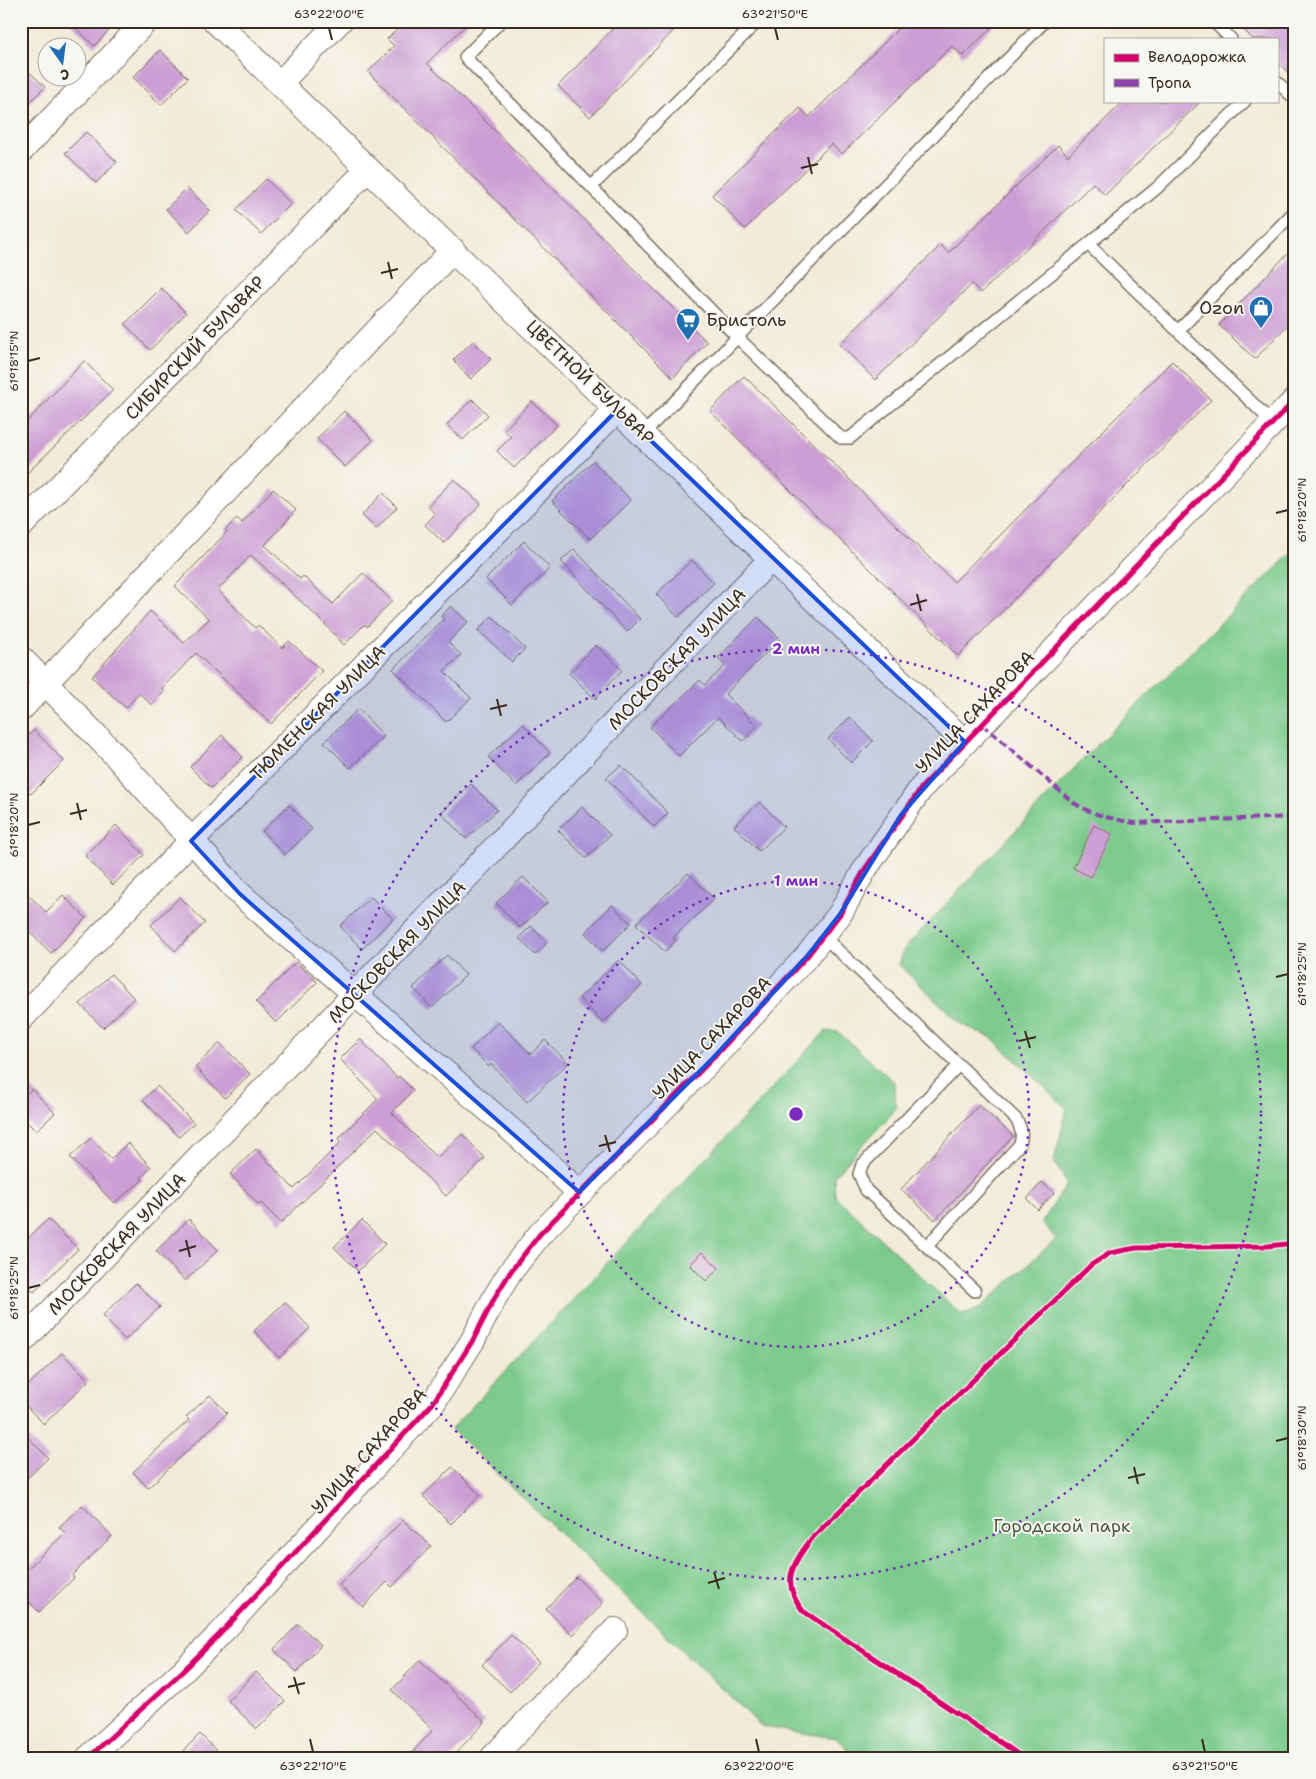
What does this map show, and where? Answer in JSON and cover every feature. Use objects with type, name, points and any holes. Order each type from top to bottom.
[{"type":"street","points":[[21,152],[146,21]]},
{"type":"street","name":"ЦВЕТНОЙ БУЛЬВАР","points":[[215,21],[771,559],[965,742]]},
{"type":"street","points":[[280,84],[340,21]]},
{"type":"street","name":"СИБИРСКИЙ БУЛЬВАР","points":[[21,526],[368,169]]},
{"type":"street","points":[[21,709],[453,250]]},
{"type":"street","name":"УЛИЦА САХАРОВА","points":[[88,1758],[184,1670],[220,1634],[433,1403],[473,1340],[511,1271],[540,1234],[579,1192],[760,1010],[840,914],[866,869],[901,815],[922,787],[1295,400]]},
{"type":"street","name":"ТЮМЕНСКАЯ УЛИЦА","points":[[21,1019],[191,842],[618,409]]},
{"type":"street","name":"МОСКОВСКАЯ УЛИЦА","points":[[21,1343],[357,994],[771,559]]},
{"type":"street","points":[[21,658],[114,754],[191,842],[240,894],[357,994],[579,1192]]},
{"type":"street","points":[[492,1758],[614,1630]]},
{"type":"lane","points":[[500,21],[465,57],[736,336],[841,438],[850,438],[1157,188],[1244,102]]},
{"type":"lane","points":[[592,186],[758,21]]},
{"type":"lane","points":[[643,434],[736,336],[1045,21]]},
{"type":"lane","points":[[1213,21],[1230,38]]},
{"type":"lane","points":[[1278,83],[1295,100]]},
{"type":"lane","points":[[1178,331],[1295,211]]},
{"type":"lane","points":[[1088,244],[1273,423]]},
{"type":"lane","points":[[823,936],[1016,1119],[1023,1136],[1020,1144],[927,1246]]},
{"type":"lane","points":[[959,1065],[862,1166],[859,1174],[866,1190],[975,1291]]},
{"type":"highlighted area","points":[[618,409],[965,742],[901,815],[840,914],[808,955],[711,1060],[579,1192],[240,894],[191,841]]},
{"type":"green space","name":"Городской парк","points":[[1295,549],[1295,1758],[856,1758],[836,1738],[762,1727],[451,1429],[826,1031],[838,1032],[894,1082],[896,1109],[834,1176],[835,1196],[961,1314],[979,1309],[1056,1239],[1042,1222],[1067,1184],[1054,1161],[1067,1109],[992,1038],[961,1024],[899,965],[904,949],[1082,760]]},
{"type":"building","points":[[69,21],[118,21],[94,46]]},
{"type":"building","points":[[406,21],[470,21],[427,63],[707,342],[673,378],[368,72],[394,46],[387,39]]},
{"type":"building","points":[[620,21],[683,21],[590,117],[558,86]]},
{"type":"building","points":[[906,21],[998,21],[963,56],[952,46],[842,154],[831,144],[745,229],[712,195],[800,108],[809,117]]},
{"type":"building","points":[[1235,21],[1295,21],[1295,79],[1278,63],[1278,38],[1252,38]]},
{"type":"building","points":[[160,50],[188,78],[161,105],[133,77]]},
{"type":"building","points":[[21,64],[38,80],[38,88],[44,88],[21,111]]},
{"type":"building","points":[[1123,102],[1200,102],[1105,195],[1093,183],[981,293],[972,284],[875,380],[840,344],[941,245],[948,253],[1058,145],[1068,156]]},
{"type":"building","points":[[86,132],[117,162],[96,183],[65,153]]},
{"type":"building","points":[[266,179],[291,204],[261,234],[236,210]]},
{"type":"building","points":[[187,188],[210,210],[189,232],[166,209]]},
{"type":"building","points":[[1295,246],[1295,317],[1255,359],[1219,325]]},
{"type":"building","points":[[161,288],[186,313],[150,350],[125,324]]},
{"type":"building","points":[[473,341],[491,359],[471,379],[453,360]]},
{"type":"building","points":[[84,361],[113,390],[21,479],[21,428]]},
{"type":"building","points":[[1172,361],[1211,400],[958,656],[710,411],[744,376],[954,582]]},
{"type":"building","points":[[472,399],[488,415],[463,440],[447,425]]},
{"type":"building","points":[[532,401],[557,425],[514,468],[497,451],[511,437],[504,430]]},
{"type":"building","points":[[344,411],[373,440],[345,467],[317,439]]},
{"type":"building","points":[[593,461],[631,500],[590,539],[552,501]]},
{"type":"building","points":[[454,479],[481,504],[444,543],[425,525],[435,514],[428,506]]},
{"type":"building","points":[[273,489],[296,510],[265,545],[300,579],[303,576],[333,604],[363,573],[392,601],[367,627],[365,624],[344,645],[324,623],[251,555],[218,590],[255,628],[258,625],[282,648],[289,641],[322,671],[271,724],[196,653],[162,688],[164,691],[152,705],[139,693],[126,708],[92,677],[150,611],[184,643],[209,619],[175,586],[227,532],[225,530],[237,518],[242,523]]},
{"type":"building","points":[[383,493],[397,507],[376,529],[362,515]]},
{"type":"building","points":[[524,541],[550,568],[512,605],[486,579]]},
{"type":"building","points":[[574,549],[640,619],[627,632],[561,561]]},
{"type":"building","points":[[692,560],[714,583],[678,617],[656,594]]},
{"type":"building","points":[[451,606],[468,622],[448,642],[461,655],[444,671],[471,698],[446,722],[393,669],[444,619],[441,616]]},
{"type":"building","points":[[492,616],[525,649],[512,662],[478,630]]},
{"type":"building","points":[[758,617],[780,639],[725,694],[757,726],[743,741],[718,717],[679,756],[650,727],[700,680],[705,685],[725,666],[718,658]]},
{"type":"building","points":[[596,645],[622,670],[595,699],[569,673]]},
{"type":"building","points":[[358,709],[384,736],[350,768],[324,742]]},
{"type":"building","points":[[850,717],[873,741],[851,763],[828,739]]},
{"type":"building","points":[[523,724],[550,753],[516,786],[488,757]]},
{"type":"building","points":[[34,730],[64,761],[31,794],[21,784],[21,742]]},
{"type":"building","points":[[222,735],[243,757],[211,788],[190,767]]},
{"type":"building","points":[[621,765],[668,813],[654,827],[606,778]]},
{"type":"building","points":[[471,784],[497,810],[466,839],[441,813]]},
{"type":"building","points":[[760,802],[784,827],[759,851],[734,826]]},
{"type":"building","points":[[289,805],[312,829],[285,855],[262,831]]},
{"type":"building","points":[[582,807],[610,835],[586,858],[558,830]]},
{"type":"building","points":[[116,825],[144,855],[113,885],[85,856]]},
{"type":"building","points":[[1094,825],[1112,834],[1091,877],[1073,868]]},
{"type":"building","points":[[688,873],[714,899],[673,938],[676,940],[665,952],[636,924]]},
{"type":"building","points":[[523,877],[548,902],[520,928],[496,903]]},
{"type":"building","points":[[21,888],[46,912],[63,895],[86,918],[51,953],[21,924]]},
{"type":"building","points":[[180,897],[205,923],[175,951],[151,925]]},
{"type":"building","points":[[371,897],[393,919],[362,949],[340,926]]},
{"type":"building","points":[[612,905],[631,923],[603,951],[585,933]]},
{"type":"building","points":[[531,926],[547,943],[535,955],[519,938]]},
{"type":"building","points":[[447,955],[466,975],[432,1008],[413,988]]},
{"type":"building","points":[[619,960],[642,985],[603,1023],[579,998]]},
{"type":"building","points":[[296,962],[317,982],[276,1023],[256,1002]]},
{"type":"building","points":[[111,974],[134,998],[103,1028],[80,1004]]},
{"type":"building","points":[[498,1022],[531,1054],[545,1040],[568,1063],[527,1102],[491,1064],[489,1067],[471,1049]]},
{"type":"building","points":[[360,1039],[397,1078],[399,1076],[413,1090],[392,1113],[437,1158],[462,1134],[485,1158],[446,1196],[377,1128],[281,1223],[261,1203],[259,1205],[230,1174],[256,1149],[294,1189],[341,1142],[338,1139],[378,1099],[340,1059]]},
{"type":"building","points":[[220,1043],[250,1074],[225,1098],[195,1067]]},
{"type":"building","points":[[157,1086],[194,1123],[179,1137],[143,1100]]},
{"type":"building","points":[[32,1089],[55,1113],[36,1131],[21,1116],[21,1099]]},
{"type":"building","points":[[979,1105],[1013,1136],[935,1220],[901,1189]]},
{"type":"building","points":[[91,1138],[111,1159],[128,1143],[151,1167],[141,1178],[143,1180],[114,1203],[70,1157]]},
{"type":"building","points":[[1042,1182],[1054,1193],[1038,1210],[1027,1199]]},
{"type":"building","points":[[48,1219],[78,1249],[34,1292],[21,1279],[21,1245]]},
{"type":"building","points":[[189,1219],[218,1250],[185,1281],[156,1251]]},
{"type":"building","points":[[362,1220],[385,1244],[358,1271],[334,1247]]},
{"type":"building","points":[[702,1252],[719,1268],[706,1281],[690,1265]]},
{"type":"building","points":[[136,1283],[160,1307],[125,1340],[102,1316]]},
{"type":"building","points":[[285,1302],[310,1328],[279,1358],[254,1331]]},
{"type":"building","points":[[62,1353],[89,1380],[44,1424],[21,1401],[21,1392]]},
{"type":"building","points":[[210,1395],[227,1413],[148,1488],[133,1472],[189,1420],[186,1417]]},
{"type":"building","points":[[21,1430],[48,1458],[21,1484]]},
{"type":"building","points":[[452,1467],[480,1495],[451,1524],[423,1496]]},
{"type":"building","points":[[82,1505],[112,1536],[72,1575],[74,1578],[39,1612],[21,1593],[21,1575],[65,1533],[59,1527]]},
{"type":"building","points":[[403,1520],[431,1546],[392,1587],[387,1582],[363,1607],[339,1585]]},
{"type":"building","points":[[576,1577],[603,1603],[573,1635],[546,1609]]},
{"type":"building","points":[[298,1624],[321,1645],[297,1672],[274,1650]]},
{"type":"building","points":[[511,1635],[539,1662],[510,1692],[482,1665]]},
{"type":"building","points":[[420,1660],[485,1722],[451,1758],[407,1758],[433,1730],[392,1690]]},
{"type":"building","points":[[256,1672],[285,1701],[257,1729],[228,1701]]},
{"type":"building","points":[[200,1734],[224,1758],[176,1758]]},
{"type":"marked path","points":[[982,724],[1074,803],[1088,811],[1103,816],[1134,823],[1295,817]]},
{"type":"cycle path","points":[[88,1758],[184,1670],[220,1634],[433,1403],[473,1340],[511,1271],[540,1234],[711,1060],[808,955],[840,914],[865,869],[922,787],[1295,400]]},
{"type":"cycle path","points":[[1024,1758],[803,1611],[796,1601],[790,1582],[794,1565],[812,1538],[1091,1265],[1110,1253],[1136,1248],[1268,1246],[1295,1243]]},
{"type":"place","name":"Ozon","points":[[1261,329]]},
{"type":"place","name":"Бристоль","points":[[688,341]]}]
